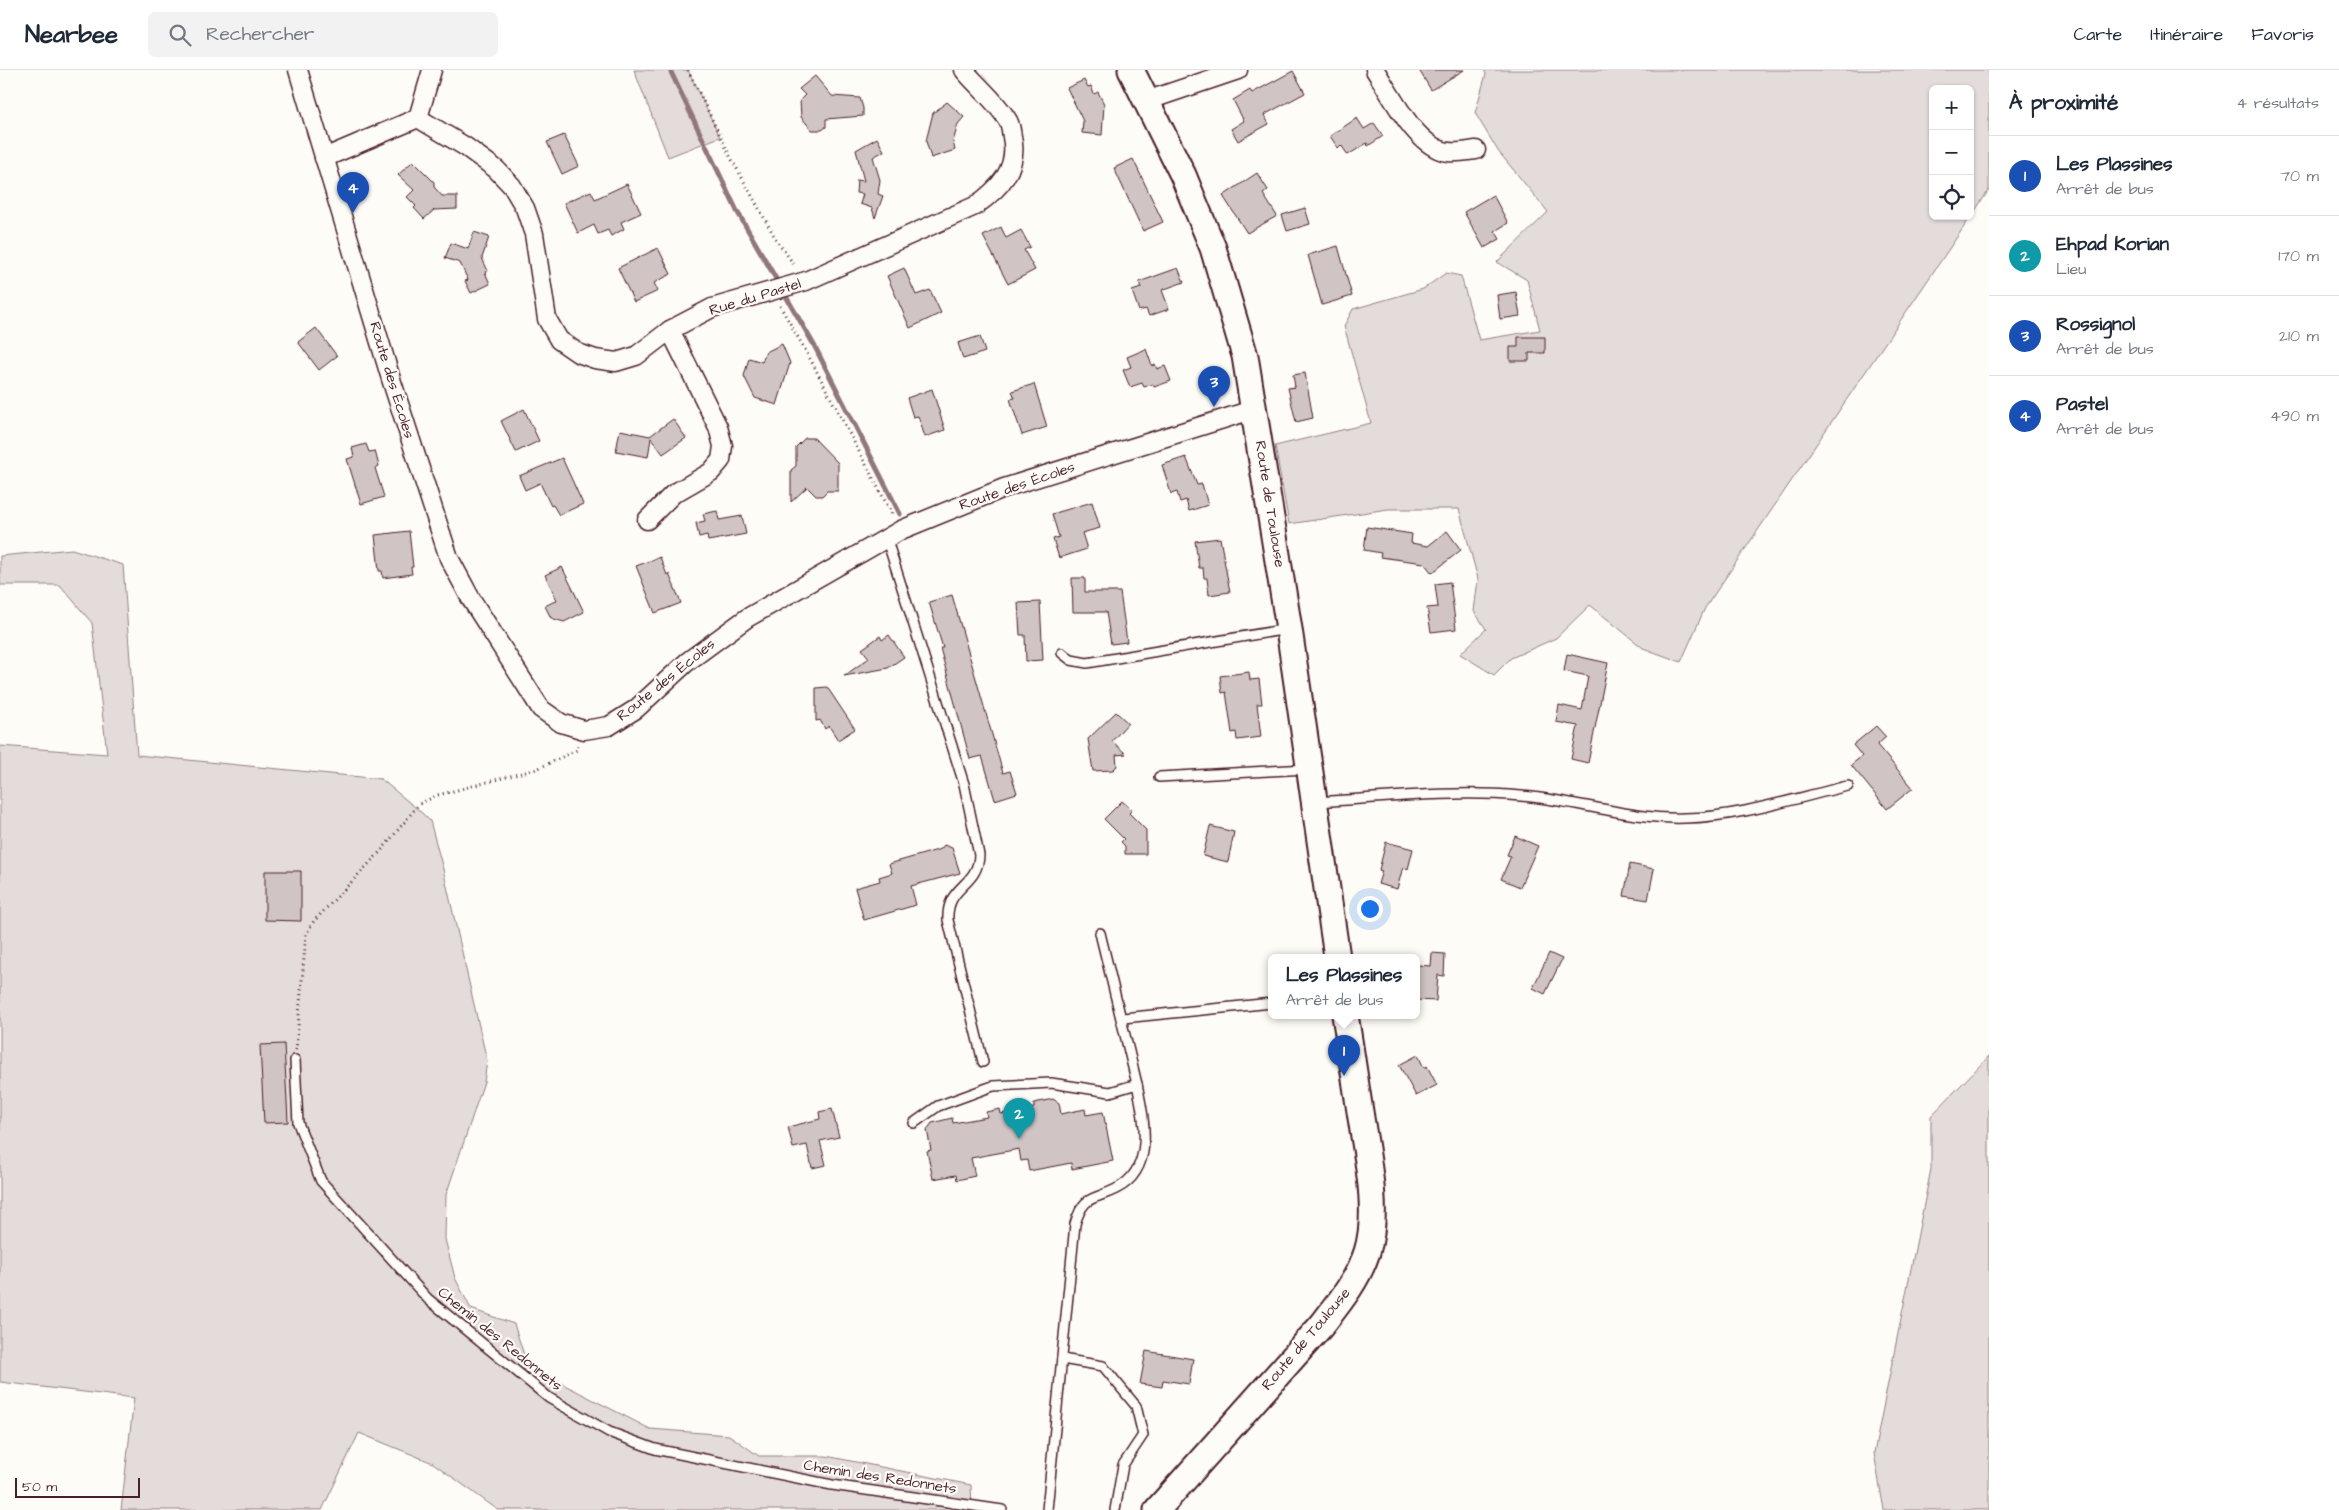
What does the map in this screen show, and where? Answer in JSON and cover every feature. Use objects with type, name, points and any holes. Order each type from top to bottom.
[{"type":"street","name":"Route des Écoles","points":[[298,70],[391,379],[449,558],[471,598],[541,709],[561,723],[584,730],[609,726],[636,709],[687,662],[732,628],[893,533],[1004,488],[1255,409]]},
{"type":"street","points":[[324,158],[418,118],[432,70]]},
{"type":"street","name":"Rue du Pastel","points":[[418,118],[496,168],[512,186],[525,208],[531,225],[547,319],[560,340],[578,352],[595,359],[616,362],[636,356],[670,330],[712,308],[785,288],[975,206],[994,192],[1005,180],[1013,161],[1013,142],[1009,121],[992,99],[964,70]]},
{"type":"street","name":"Route de Toulouse","points":[[1131,70],[1183,175],[1213,248],[1243,347],[1255,409],[1316,802],[1337,954]]},
{"type":"street","points":[[1146,101],[1238,70]]},
{"type":"street","points":[[1375,70],[1410,125],[1430,146],[1448,152],[1476,150]]},
{"type":"street","points":[[647,520],[673,494],[711,472],[721,460],[723,446],[718,427],[670,330]]},
{"type":"street","name":"Route de Toulouse","points":[[1157,1510],[1321,1326],[1346,1294],[1360,1270],[1368,1250],[1372,1219],[1370,1179],[1346,1019]]},
{"type":"lane","points":[[893,533],[964,784],[979,855],[979,867],[972,877],[952,896],[947,907],[948,920],[983,1062]]},
{"type":"lane","points":[[1062,653],[1071,660],[1087,663],[1289,629]]},
{"type":"lane","points":[[1158,777],[1310,769]]},
{"type":"lane","points":[[1316,802],[1464,795],[1519,796],[1583,804],[1658,818],[1688,818],[1723,815],[1848,786]]},
{"type":"lane","points":[[1048,1510],[1074,1224],[1079,1209],[1091,1198],[1116,1189],[1128,1181],[1138,1166],[1144,1151],[1145,1123],[1123,1018],[1100,933]]},
{"type":"lane","points":[[1123,1018],[1268,1003]]},
{"type":"lane","name":"Chemin des Redonnets","points":[[295,1060],[298,1123],[320,1181],[428,1298],[549,1398],[609,1432],[655,1449],[832,1485],[1002,1510]]},
{"type":"lane","points":[[914,1123],[938,1106],[993,1086],[1051,1083],[1110,1092],[1137,1084]]},
{"type":"lane","points":[[1062,1359],[1102,1366],[1136,1406],[1142,1435],[1124,1465],[1114,1510]]},
{"type":"path","points":[[688,70],[731,158],[777,241],[785,288],[780,306],[807,353],[893,533]]},
{"type":"path","points":[[295,1060],[306,934],[314,921],[381,851],[419,804],[438,795],[537,768],[577,750],[584,730]]},
{"type":"shaded area","points":[[634,70],[688,70],[720,137],[668,157]]},
{"type":"shaded area","points":[[1484,70],[1989,70],[1989,190],[1974,212],[1974,85],[1929,85],[1929,220],[1969,220],[1705,608],[1681,662],[1643,648],[1590,605],[1556,638],[1511,658],[1494,675],[1460,654],[1486,629],[1474,611],[1478,579],[1459,509],[1388,509],[1289,524],[1275,446],[1371,423],[1344,326],[1353,309],[1423,289],[1446,273],[1461,276],[1479,340],[1540,330],[1527,280],[1497,262],[1548,212],[1498,151],[1475,113],[1486,74]]},
{"type":"shaded area","points":[[72,549],[123,565],[137,755],[381,779],[430,821],[443,869],[487,1061],[484,1082],[446,1195],[445,1239],[455,1278],[471,1309],[514,1324],[525,1358],[549,1377],[650,1429],[729,1435],[759,1456],[826,1456],[971,1485],[972,1510],[498,1510],[433,1463],[359,1433],[322,1510],[121,1510],[134,1398],[0,1382],[0,746],[107,754],[92,623],[60,585],[0,585],[0,556]]},
{"type":"shaded area","points":[[1989,1056],[1989,1510],[1884,1510],[1874,1453],[1931,1169],[1931,1116]]},
{"type":"building","points":[[1419,70],[1464,70],[1431,90]]},
{"type":"building","points":[[1293,71],[1305,93],[1264,115],[1269,124],[1238,141],[1231,129],[1244,121],[1233,100],[1250,90],[1252,93]]},
{"type":"building","points":[[815,76],[832,96],[860,98],[863,116],[826,119],[826,127],[822,130],[812,130],[801,117],[800,100],[805,95],[799,89]]},
{"type":"building","points":[[1084,80],[1088,87],[1091,86],[1094,94],[1098,92],[1104,104],[1102,135],[1082,133],[1083,121],[1067,88]]},
{"type":"building","points":[[947,102],[964,117],[958,124],[953,142],[955,150],[931,158],[926,141],[933,113]]},
{"type":"building","points":[[1357,118],[1364,129],[1374,123],[1383,136],[1368,146],[1367,143],[1348,155],[1341,145],[1338,148],[1330,136]]},
{"type":"building","points":[[564,135],[579,166],[562,174],[547,142]]},
{"type":"building","points":[[877,138],[884,151],[873,157],[880,180],[878,194],[883,196],[875,218],[872,208],[860,204],[863,194],[856,193],[857,180],[864,181],[856,150]]},
{"type":"building","points":[[1133,159],[1163,222],[1143,231],[1114,168]]},
{"type":"building","points":[[413,161],[434,182],[434,187],[442,196],[457,196],[457,209],[434,210],[424,219],[414,208],[416,206],[407,197],[414,190],[398,175]]},
{"type":"building","points":[[1257,173],[1268,190],[1263,194],[1277,216],[1247,233],[1223,196]]},
{"type":"building","points":[[627,184],[641,213],[621,222],[624,229],[611,236],[608,230],[598,234],[594,225],[578,233],[564,203],[591,191],[595,199]]},
{"type":"building","points":[[1493,195],[1508,223],[1495,231],[1500,239],[1484,248],[1464,212]]},
{"type":"building","points":[[1305,208],[1310,224],[1287,231],[1282,215]]},
{"type":"building","points":[[1001,227],[1006,238],[1021,230],[1030,247],[1024,250],[1035,270],[1008,284],[983,236]]},
{"type":"building","points":[[474,232],[489,237],[482,258],[488,271],[485,272],[490,284],[471,293],[465,281],[468,280],[460,263],[445,258],[451,243],[468,249]]},
{"type":"building","points":[[1338,246],[1352,296],[1322,305],[1308,255]]},
{"type":"building","points":[[658,248],[671,274],[654,283],[658,291],[634,302],[618,268]]},
{"type":"building","points":[[904,268],[916,295],[930,290],[941,313],[910,328],[887,276]]},
{"type":"building","points":[[1178,268],[1184,282],[1162,290],[1169,309],[1149,316],[1146,309],[1139,311],[1132,291],[1141,288],[1139,282]]},
{"type":"building","points":[[1516,292],[1520,316],[1500,319],[1497,295]]},
{"type":"building","points":[[316,328],[337,356],[319,370],[298,342]]},
{"type":"building","points":[[980,336],[985,352],[963,359],[958,343]]},
{"type":"building","points":[[1518,337],[1545,337],[1545,353],[1529,353],[1529,361],[1510,361],[1510,347],[1518,347]]},
{"type":"building","points":[[782,344],[790,363],[777,405],[755,398],[744,376],[749,358],[762,362],[766,352]]},
{"type":"building","points":[[1146,349],[1152,366],[1155,364],[1157,369],[1165,366],[1171,381],[1154,387],[1153,384],[1144,387],[1142,383],[1130,387],[1123,370],[1131,367],[1127,357]]},
{"type":"building","points":[[1305,373],[1313,418],[1296,422],[1288,388],[1295,387],[1293,375]]},
{"type":"building","points":[[1034,384],[1047,427],[1022,435],[1010,399],[1015,398],[1012,391]]},
{"type":"building","points":[[932,389],[945,430],[925,437],[918,416],[913,417],[907,398]]},
{"type":"building","points":[[524,409],[539,441],[516,452],[501,421]]},
{"type":"building","points":[[673,419],[686,438],[663,454],[651,438],[648,457],[616,451],[620,430],[650,436]]},
{"type":"building","points":[[805,438],[814,438],[838,463],[838,491],[827,491],[822,496],[816,496],[807,487],[791,502],[791,470],[796,466],[796,447]]},
{"type":"building","points":[[366,444],[369,452],[375,451],[379,466],[375,468],[384,497],[361,504],[347,459],[354,457],[352,448]]},
{"type":"building","points":[[1186,457],[1197,485],[1202,484],[1208,505],[1189,511],[1186,500],[1180,502],[1177,492],[1171,494],[1162,465]]},
{"type":"building","points":[[562,458],[583,504],[559,515],[553,505],[551,506],[540,483],[525,490],[519,476]]},
{"type":"building","points":[[1092,502],[1100,528],[1082,533],[1087,549],[1059,558],[1053,539],[1059,537],[1052,514]]},
{"type":"building","points":[[717,511],[719,520],[742,516],[746,534],[708,541],[707,535],[699,537],[696,523],[705,521],[703,514]]},
{"type":"building","points":[[1367,527],[1412,534],[1411,543],[1428,546],[1447,531],[1461,550],[1432,573],[1424,563],[1380,557],[1381,553],[1364,550]]},
{"type":"building","points":[[409,531],[412,574],[383,578],[382,571],[379,571],[375,535]]},
{"type":"building","points":[[1220,538],[1230,592],[1209,595],[1207,578],[1204,578],[1203,568],[1199,568],[1195,541]]},
{"type":"building","points":[[660,557],[681,603],[655,613],[636,566]]},
{"type":"building","points":[[562,567],[584,612],[564,622],[551,618],[545,606],[557,600],[545,575]]},
{"type":"building","points":[[1072,578],[1085,578],[1085,592],[1120,592],[1127,642],[1111,644],[1106,612],[1073,612]]},
{"type":"building","points":[[1450,582],[1456,629],[1431,632],[1427,608],[1438,607],[1435,584]]},
{"type":"building","points":[[952,595],[1003,773],[1010,771],[1017,793],[995,800],[982,756],[970,759],[940,648],[943,648],[929,602]]},
{"type":"building","points":[[1040,602],[1043,660],[1026,661],[1025,635],[1020,635],[1018,603]]},
{"type":"building","points":[[889,635],[904,657],[888,668],[844,676],[869,658],[862,649],[880,636],[882,640]]},
{"type":"building","points":[[1567,654],[1608,663],[1588,763],[1571,759],[1578,726],[1556,722],[1559,705],[1582,710],[1588,676],[1564,671]]},
{"type":"building","points":[[1249,672],[1250,680],[1259,679],[1262,704],[1257,704],[1261,737],[1237,740],[1236,732],[1232,733],[1226,692],[1222,693],[1220,676]]},
{"type":"building","points":[[827,687],[855,729],[838,740],[829,726],[825,729],[820,720],[816,721],[816,688]]},
{"type":"building","points":[[1116,712],[1128,723],[1112,741],[1126,754],[1116,755],[1117,766],[1113,770],[1093,771],[1088,739]]},
{"type":"building","points":[[1876,726],[1886,737],[1877,745],[1913,788],[1887,809],[1851,765],[1862,756],[1853,745]]},
{"type":"building","points":[[1122,801],[1132,810],[1129,813],[1146,830],[1146,854],[1125,854],[1125,846],[1121,842],[1124,839],[1104,819]]},
{"type":"building","points":[[1210,826],[1234,832],[1228,862],[1203,856]]},
{"type":"building","points":[[1515,836],[1538,846],[1520,887],[1501,879],[1511,856],[1507,855]]},
{"type":"building","points":[[1386,842],[1413,849],[1408,869],[1403,867],[1397,889],[1378,884],[1382,871],[1379,870]]},
{"type":"building","points":[[944,845],[952,848],[960,873],[911,886],[916,905],[864,920],[855,888],[880,881],[879,877],[892,873],[889,864],[941,849]]},
{"type":"building","points":[[1630,864],[1654,869],[1648,900],[1624,896]]},
{"type":"building","points":[[265,871],[301,871],[301,921],[265,920]]},
{"type":"building","points":[[1432,953],[1445,954],[1444,976],[1438,975],[1436,1001],[1420,1000],[1420,965],[1431,966]]},
{"type":"building","points":[[1549,953],[1562,959],[1545,994],[1533,988]]},
{"type":"building","points":[[284,1044],[288,1122],[264,1123],[260,1045]]},
{"type":"building","points":[[1418,1055],[1424,1068],[1427,1066],[1437,1085],[1416,1096],[1399,1065]]},
{"type":"building","points":[[1053,1099],[1059,1103],[1061,1114],[1085,1109],[1086,1115],[1103,1112],[1113,1161],[1072,1169],[1071,1163],[1029,1171],[1027,1160],[1021,1161],[1019,1149],[971,1158],[975,1176],[957,1180],[956,1175],[933,1179],[927,1151],[931,1150],[927,1130],[932,1123],[952,1118],[953,1123],[987,1117],[986,1112],[1000,1109],[1001,1114],[1034,1108],[1034,1103]]},
{"type":"building","points":[[832,1109],[839,1137],[820,1141],[826,1165],[812,1168],[807,1145],[793,1148],[788,1127],[820,1119],[819,1112]]},
{"type":"building","points":[[1146,1351],[1193,1359],[1189,1384],[1163,1380],[1162,1387],[1140,1384]]},
{"type":"waterway","points":[[670,70],[737,211],[814,345],[900,514]]},
{"type":"place","name":"Pastel","points":[[353,213]]},
{"type":"place","name":"Rossignol","points":[[1214,407]]},
{"type":"place","name":"Les Plassines","points":[[1344,1076]]},
{"type":"place","name":"Ehpad Korian","points":[[1019,1139]]}]
